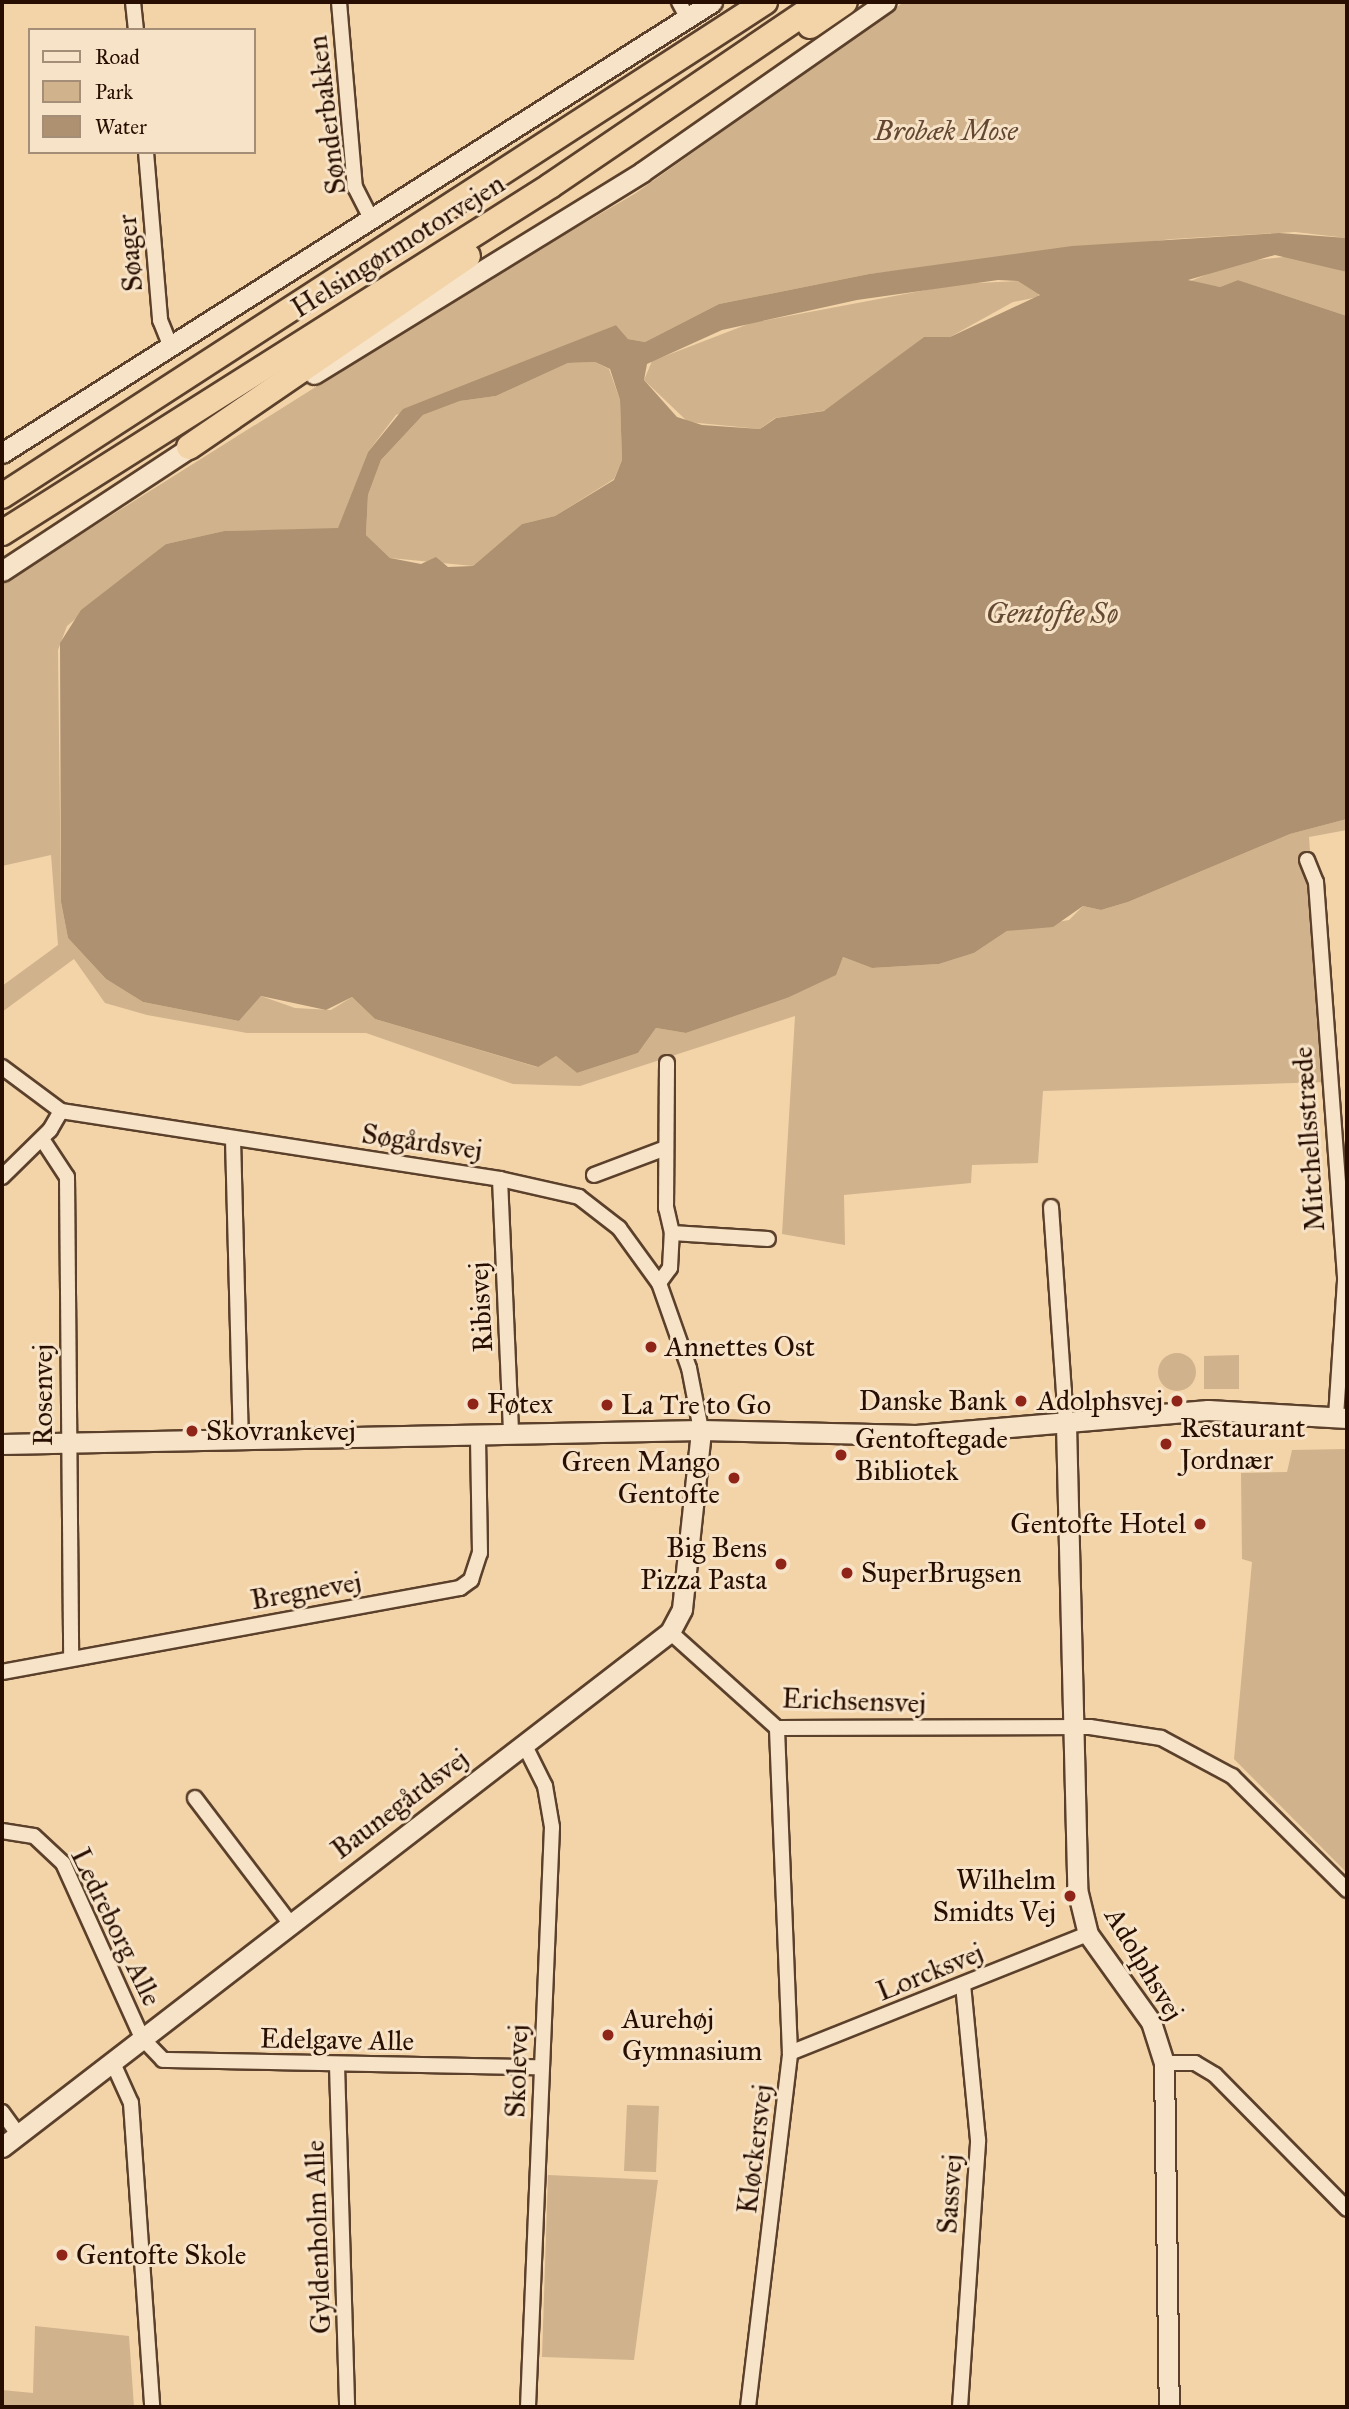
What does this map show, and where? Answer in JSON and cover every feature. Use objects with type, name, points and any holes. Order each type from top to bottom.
[{"type":"highway","name":"Helsingørmotorvejen","points":[[2,496],[765,2]]},
{"type":"highway","name":"Helsingørmotorvejen","points":[[2,533],[550,186],[821,2]]},
{"type":"highway","points":[[770,38],[783,44],[845,2]]},
{"type":"highway","points":[[189,447],[538,208],[550,186]]},
{"type":"street","points":[[134,2],[136,28]]},
{"type":"street","name":"Sønderbakken","points":[[340,2],[355,187],[372,221]]},
{"type":"street","points":[[3,451],[372,221],[683,10],[712,2]]},
{"type":"street","points":[[2,570],[189,447],[642,172],[886,2]]},
{"type":"street","name":"Søager","points":[[146,154],[160,320],[171,347]]},
{"type":"street","name":"Mitchellsstræde","points":[[1307,860],[1316,881],[1346,1281],[1341,1417]]},
{"type":"street","points":[[659,1283],[670,1268],[672,1233],[666,1148],[667,1063]]},
{"type":"street","name":"Søgårdsvej","points":[[2,1067],[61,1111],[499,1179],[579,1197],[620,1228],[659,1283],[689,1368],[701,1430]]},
{"type":"street","points":[[1331,1094],[1347,1094]]},
{"type":"street","points":[[2,1177],[42,1139],[61,1111]]},
{"type":"street","name":"Rosenvej","points":[[42,1139],[66,1177],[71,1659]]},
{"type":"street","points":[[233,1139],[241,1439]]},
{"type":"street","points":[[594,1175],[666,1148]]},
{"type":"street","name":"Ribisvej","points":[[499,1179],[511,1434]]},
{"type":"street","points":[[1051,1207],[1066,1424]]},
{"type":"street","points":[[672,1233],[768,1239]]},
{"type":"street","points":[[2,1444],[701,1430],[916,1435],[1208,1410],[1341,1417]]},
{"type":"street","name":"Adolphsvej","points":[[1066,1424],[1077,1889],[1088,1934],[1151,2022],[1164,2063],[1170,2407]]},
{"type":"street","points":[[670,1632],[682,1609],[701,1430]]},
{"type":"street","name":"Bregnevej","points":[[2,1672],[460,1588],[478,1568],[478,1434]]},
{"type":"street","name":"Erichsensvej","points":[[670,1632],[777,1728],[1132,1730],[1217,1764],[1347,1890]]},
{"type":"street","name":"Baunegårdsvej","points":[[2,2147],[670,1632]]},
{"type":"street","name":"Kløckersvej","points":[[748,2407],[790,2053],[777,1728]]},
{"type":"street","name":"Skolevej","points":[[524,1744],[536,1760],[552,1814],[528,2407]]},
{"type":"street","points":[[195,1798],[290,1923]]},
{"type":"street","name":"Ledreborg Alle","points":[[2,1831],[34,1836],[63,1863],[142,2038]]},
{"type":"street","name":"Lorcksvej","points":[[790,2053],[1088,1934]]},
{"type":"street","name":"Sassvej","points":[[960,2407],[978,2140],[963,1985]]},
{"type":"street","name":"Edelgave Alle","points":[[142,2038],[153,2053],[173,2062],[541,2067]]},
{"type":"street","points":[[112,2061],[131,2103],[152,2407]]},
{"type":"street","points":[[1164,2063],[1195,2063],[1215,2075],[1347,2209]]},
{"type":"street","name":"Gyldenholm Alle","points":[[338,2065],[347,2407]]},
{"type":"street","points":[[2,2112],[18,2133]]},
{"type":"green space","name":"Brobæk Mose","points":[[904,2],[1347,2],[1347,238],[1295,232],[1172,239],[869,274],[719,304],[645,342],[628,339],[616,325],[396,415],[368,452],[338,529],[224,531],[166,544],[67,626],[58,650],[61,902],[68,938],[106,979],[143,1002],[239,1021],[261,996],[295,1008],[331,1010],[352,997],[375,1019],[537,1067],[556,1056],[577,1073],[638,1053],[656,1028],[686,1033],[787,998],[839,966],[843,957],[872,968],[939,964],[974,953],[1007,931],[1069,920],[1083,906],[1101,910],[1128,902],[1290,834],[1347,819],[1347,830],[1309,837],[1326,1082],[1043,1091],[1038,1163],[972,1165],[971,1183],[844,1195],[845,1245],[782,1234],[795,1016],[580,1086],[513,1084],[366,1033],[247,1033],[147,1015],[105,1003],[74,959],[2,1012],[2,986],[58,945],[51,855],[2,866],[2,584],[473,288],[636,193]]},
{"type":"green space","points":[[1292,256],[1347,272],[1347,316],[1238,280],[1220,287],[1188,282],[1238,262]]},
{"type":"green space","points":[[1018,281],[1040,290],[1038,297],[1013,302],[950,337],[924,337],[828,410],[775,418],[760,429],[688,422],[644,380],[652,361],[751,323],[958,284]]},
{"type":"green space","points":[[595,362],[609,369],[620,400],[622,460],[614,479],[555,516],[522,524],[473,566],[390,558],[366,535],[368,495],[381,460],[423,415],[460,401],[496,396],[568,363]]},
{"type":"green space","points":[[1177,1353],[1190,1359],[1196,1372],[1190,1385],[1177,1391],[1164,1385],[1158,1372],[1164,1359]]},
{"type":"green space","points":[[1239,1355],[1239,1389],[1204,1389],[1204,1356]]},
{"type":"green space","points":[[1347,1449],[1347,1873],[1234,1759],[1252,1562],[1242,1559],[1241,1473],[1287,1472],[1292,1450]]},
{"type":"green space","points":[[627,2105],[659,2106],[656,2172],[624,2171]]},
{"type":"green space","points":[[548,2175],[658,2180],[634,2360],[542,2357]]},
{"type":"green space","points":[[35,2326],[129,2336],[134,2407],[2,2407],[2,2390],[33,2393]]},
{"type":"water","name":"Gentofte Sø","points":[[1279,233],[1347,238],[1347,272],[1275,255],[1188,280],[1220,287],[1238,280],[1347,316],[1347,819],[1290,834],[1128,902],[1101,910],[1083,906],[1053,927],[1007,931],[974,953],[939,964],[872,968],[843,957],[836,975],[787,998],[686,1033],[656,1028],[638,1053],[577,1073],[556,1056],[538,1067],[375,1019],[352,997],[326,1010],[261,996],[239,1021],[143,1002],[106,979],[68,938],[61,902],[60,643],[81,610],[166,544],[224,531],[338,528],[368,452],[403,409],[616,325],[628,339],[645,342],[719,304],[869,274],[1072,246]],"holes":[[[998,280],[1018,281],[1040,295],[950,337],[924,337],[824,411],[776,418],[760,429],[702,425],[677,417],[644,380],[647,364],[722,330],[857,300]],[[595,362],[610,369],[620,400],[622,460],[614,480],[555,516],[522,524],[473,566],[448,567],[436,557],[421,564],[390,558],[366,535],[368,495],[381,460],[423,415],[460,401],[496,396],[568,363]]]},
{"type":"place","name":"Annettes Ost","points":[[651,1347]]},
{"type":"place","name":"Danske Bank","points":[[1021,1401]]},
{"type":"place","name":"Adolphsvej","points":[[1177,1401]]},
{"type":"place","name":"Føtex","points":[[473,1404]]},
{"type":"place","name":"La Tre to Go","points":[[607,1405]]},
{"type":"place","name":"Skovrankevej","points":[[192,1431]]},
{"type":"place","name":"Restaurant Jordnær","points":[[1166,1444]]},
{"type":"place","name":"Gentoftegade Bibliotek","points":[[841,1455]]},
{"type":"place","name":"Green Mango Gentofte","points":[[734,1478]]},
{"type":"place","name":"Gentofte Hotel","points":[[1200,1524]]},
{"type":"place","name":"Big Bens Pizza Pasta","points":[[781,1564]]},
{"type":"place","name":"SuperBrugsen","points":[[847,1573]]},
{"type":"place","name":"Wilhelm Smidts Vej","points":[[1070,1896]]},
{"type":"place","name":"Aurehøj Gymnasium","points":[[608,2035]]},
{"type":"place","name":"Gentofte Skole","points":[[62,2255]]}]
